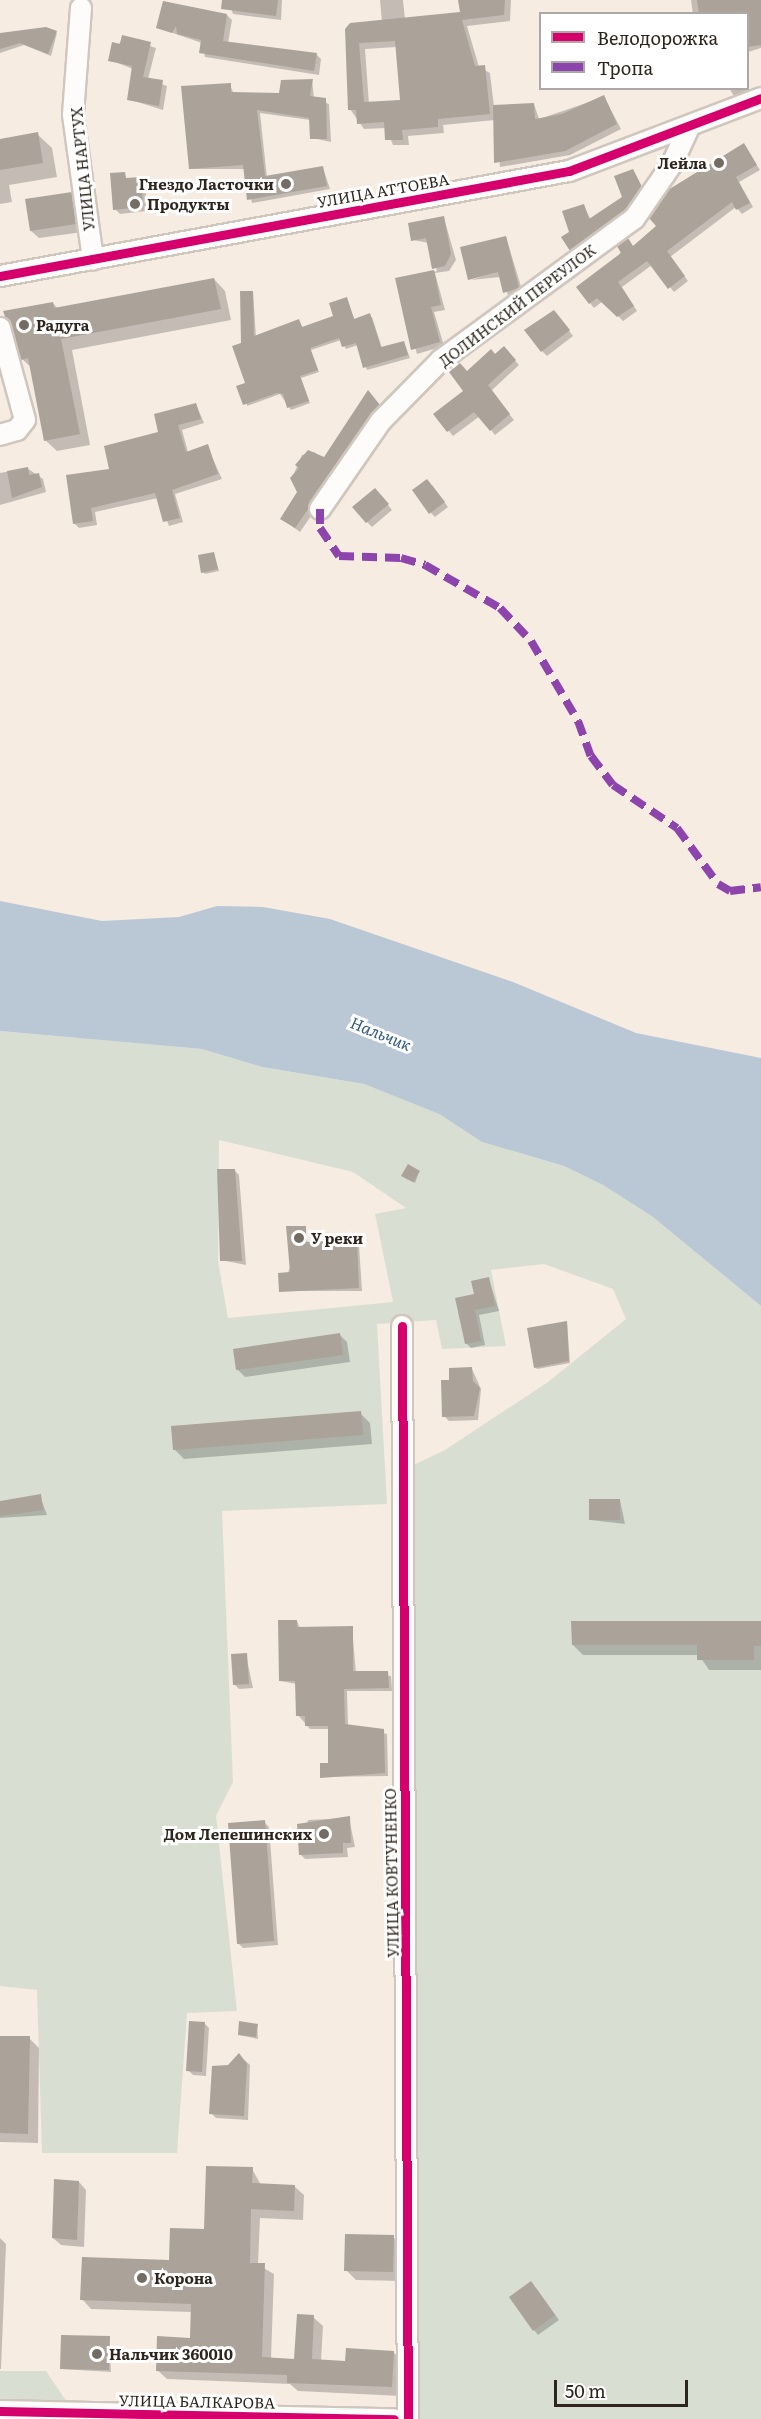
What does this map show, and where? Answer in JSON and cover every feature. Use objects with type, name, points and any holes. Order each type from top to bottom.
[{"type":"street","name":"УЛИЦА НАРТУХ","points":[[81,8],[73,115],[93,260]]},
{"type":"street","name":"УЛИЦА АТТОЕВА","points":[[0,276],[569,171],[688,129],[761,98]]},
{"type":"street","name":"ДОЛИНСКИЙ ПЕРЕУЛОК","points":[[321,509],[381,421],[441,360],[634,219],[672,164],[688,129]]},
{"type":"street","points":[[0,328],[26,420],[17,430],[0,435]]},
{"type":"street","name":"УЛИЦА КОВТУНЕНКО","points":[[402,1326],[408,2419]]},
{"type":"street","name":"УЛИЦА БАЛКАРОВА","points":[[0,2411],[394,2419]]},
{"type":"shaded area","points":[[0,1031],[202,1049],[262,1067],[364,1084],[439,1114],[482,1142],[564,1166],[603,1185],[653,1217],[761,1306],[761,2419],[408,2419],[403,1470],[445,1450],[548,1382],[626,1319],[613,1289],[544,1264],[491,1270],[506,1346],[442,1349],[436,1320],[377,1324],[387,1504],[222,1511],[233,1782],[216,1816],[237,2011],[187,2013],[177,2153],[42,2153],[37,1990],[0,1986]],"holes":[[[219,1140],[353,1172],[406,1208],[375,1214],[393,1302],[228,1318],[218,1261]]]},
{"type":"shaded area","points":[[0,2371],[46,2371],[75,2414],[0,2419]]},
{"type":"water","name":"Нальчик","points":[[0,901],[102,921],[179,917],[217,906],[263,907],[330,919],[513,982],[636,1033],[761,1058],[761,1306],[653,1217],[603,1185],[564,1166],[482,1142],[439,1114],[364,1084],[262,1067],[202,1049],[0,1031]]},
{"type":"building","points":[[222,0],[278,0],[276,16],[221,9]]},
{"type":"building","points":[[458,0],[505,0],[504,15],[462,20],[475,66],[485,65],[490,114],[438,119],[438,127],[402,130],[403,140],[385,140],[384,122],[357,124],[356,110],[348,110],[345,29],[350,23],[460,12]],"holes":[[[395,41],[400,100],[364,102],[359,43]]]},
{"type":"building","points":[[697,0],[761,0],[761,45],[749,47],[749,12],[699,12]]},
{"type":"building","points":[[163,1],[227,14],[223,41],[317,53],[314,71],[199,53],[201,40],[177,34],[176,26],[172,33],[156,28]]},
{"type":"building","points":[[46,27],[57,31],[48,54],[20,43],[0,49],[0,33]]},
{"type":"building","points":[[122,35],[151,42],[143,77],[163,80],[159,106],[127,100],[132,66],[108,61],[112,42],[120,44]]},
{"type":"building","points":[[313,79],[310,96],[326,98],[327,139],[310,139],[309,118],[257,110],[265,176],[323,166],[327,186],[247,200],[243,165],[189,169],[181,86],[231,83],[231,92],[279,93],[281,80]]},
{"type":"building","points":[[604,95],[617,124],[565,151],[494,163],[493,105],[534,103],[535,119],[562,114]]},
{"type":"building","points":[[38,132],[43,163],[0,170],[0,139]]},
{"type":"building","points":[[744,143],[757,165],[736,177],[750,203],[736,210],[732,202],[667,251],[685,276],[668,289],[647,261],[618,282],[634,306],[617,317],[597,298],[589,304],[576,287],[621,253],[617,246],[628,238],[633,246],[656,226],[649,218],[668,190]]},
{"type":"building","points":[[633,169],[642,187],[625,211],[570,251],[561,237],[569,232],[562,211],[584,204],[589,219],[622,197],[614,176]]},
{"type":"building","points":[[125,172],[126,178],[141,177],[143,207],[113,210],[110,173]]},
{"type":"building","points":[[72,192],[76,224],[30,231],[25,199]]},
{"type":"building","points":[[444,216],[451,254],[445,266],[432,269],[426,238],[411,241],[408,223]]},
{"type":"building","points":[[506,236],[519,288],[503,293],[498,272],[468,280],[460,247]]},
{"type":"building","points":[[434,270],[441,305],[431,307],[440,342],[411,350],[395,278]]},
{"type":"building","points":[[214,278],[221,309],[61,339],[80,434],[44,441],[28,358],[21,360],[3,311],[53,302],[54,308]]},
{"type":"building","points":[[240,291],[253,291],[254,336],[299,319],[302,327],[333,316],[329,303],[347,297],[354,319],[370,313],[381,347],[404,341],[408,355],[363,368],[356,343],[342,347],[339,338],[310,348],[318,370],[300,376],[309,401],[287,408],[283,394],[277,393],[243,405],[236,386],[245,383],[232,346],[241,343]]},
{"type":"building","points":[[554,310],[570,330],[541,352],[524,330]]},
{"type":"building","points":[[504,346],[516,360],[488,385],[510,414],[490,431],[474,412],[447,432],[433,414],[463,391],[449,372],[460,363],[467,371],[491,349],[495,354]]},
{"type":"building","points":[[368,390],[380,405],[295,528],[280,519],[297,492],[290,478],[299,468],[295,465],[308,450],[324,457]]},
{"type":"building","points":[[196,403],[201,419],[178,425],[186,452],[208,444],[218,474],[172,490],[180,518],[163,522],[155,493],[91,508],[93,521],[73,524],[66,475],[109,469],[104,446],[158,432],[154,414]]},
{"type":"building","points":[[28,467],[29,475],[39,473],[42,487],[12,498],[7,471]]},
{"type":"building","points":[[427,479],[445,502],[429,514],[412,490]]},
{"type":"building","points":[[375,488],[389,504],[366,523],[352,507]]},
{"type":"building","points":[[214,552],[218,569],[201,573],[198,555]]},
{"type":"building","points":[[408,1164],[420,1171],[413,1182],[401,1176]]},
{"type":"building","points":[[217,1169],[235,1169],[242,1261],[220,1261]]},
{"type":"building","points":[[286,1226],[306,1226],[306,1242],[357,1240],[359,1288],[279,1292],[278,1273],[290,1272]]},
{"type":"building","points":[[489,1277],[495,1306],[475,1310],[481,1341],[465,1344],[455,1298],[474,1294],[471,1281]]},
{"type":"building","points":[[567,1321],[569,1361],[534,1368],[527,1328]]},
{"type":"building","points":[[340,1333],[343,1355],[236,1370],[233,1349]]},
{"type":"building","points":[[472,1367],[473,1381],[480,1388],[474,1416],[442,1417],[441,1380],[449,1380],[449,1368]]},
{"type":"building","points":[[361,1411],[363,1435],[173,1450],[171,1426]]},
{"type":"building","points":[[41,1494],[43,1510],[0,1516],[0,1501]]},
{"type":"building","points":[[589,1499],[620,1499],[620,1520],[589,1520]]},
{"type":"building","points":[[278,1620],[297,1620],[297,1627],[353,1626],[353,1671],[388,1671],[389,1688],[344,1689],[345,1724],[384,1729],[385,1773],[320,1778],[320,1763],[328,1763],[328,1726],[305,1726],[305,1716],[296,1716],[295,1681],[279,1681]]},
{"type":"building","points":[[571,1621],[761,1621],[761,1646],[754,1646],[754,1660],[697,1660],[697,1645],[572,1645]]},
{"type":"building","points":[[247,1653],[249,1684],[233,1685],[231,1654]]},
{"type":"building","name":"Дом Лепешинских","points":[[350,1816],[351,1843],[343,1843],[343,1853],[299,1855],[297,1824]]},
{"type":"building","points":[[265,1820],[274,1941],[237,1944],[228,1823]]},
{"type":"building","points":[[189,2021],[205,2022],[202,2072],[186,2071]]},
{"type":"building","points":[[239,2021],[258,2024],[256,2037],[238,2035]]},
{"type":"building","points":[[0,2036],[30,2036],[28,2134],[0,2133]]},
{"type":"building","points":[[239,2053],[247,2064],[244,2116],[209,2114],[212,2066],[228,2065]]},
{"type":"building","points":[[206,2166],[253,2167],[252,2183],[295,2185],[294,2211],[251,2209],[250,2263],[265,2263],[262,2357],[294,2359],[297,2314],[314,2315],[312,2359],[345,2361],[346,2348],[394,2351],[392,2387],[287,2383],[287,2375],[156,2371],[157,2336],[190,2338],[191,2304],[80,2300],[82,2257],[169,2260],[170,2228],[204,2229]]},
{"type":"building","points":[[54,2179],[79,2181],[77,2240],[52,2238]]},
{"type":"building","points":[[345,2234],[394,2235],[393,2272],[344,2271]]},
{"type":"building","points":[[531,2281],[555,2315],[533,2331],[509,2297]]},
{"type":"building","points":[[61,2335],[110,2336],[109,2370],[60,2369]]},
{"type":"marked path","points":[[320,509],[320,528],[339,556],[401,558],[425,565],[500,608],[531,641],[578,721],[591,756],[613,785],[677,828],[718,884],[730,891],[761,887]]},
{"type":"cycle path","points":[[0,276],[569,171],[761,98]]},
{"type":"cycle path","points":[[402,1326],[408,2419]]},
{"type":"cycle path","points":[[0,2411],[394,2419]]},
{"type":"place","name":"Лейла","points":[[719,163]]},
{"type":"place","name":"Гнездо Ласточки","points":[[286,184]]},
{"type":"place","name":"Продукты","points":[[135,204]]},
{"type":"place","name":"Радуга","points":[[24,325]]},
{"type":"place","name":"У реки","points":[[299,1238]]},
{"type":"place","name":"Дом Лепешинских","points":[[324,1834]]},
{"type":"place","name":"Корона","points":[[142,2278]]},
{"type":"place","name":"Нальчик 360010","points":[[97,2354]]}]
